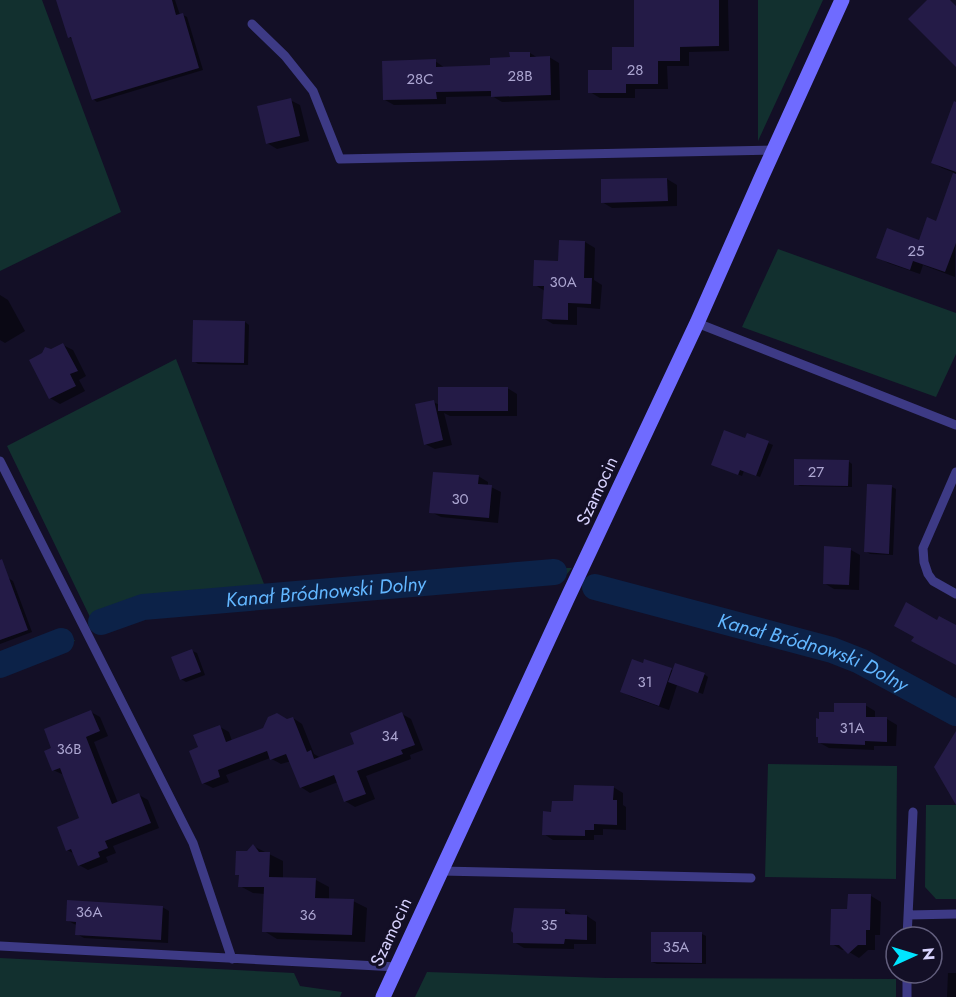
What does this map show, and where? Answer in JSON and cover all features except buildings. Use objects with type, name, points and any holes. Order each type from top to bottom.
[{"type":"street","name":"Szamocin","points":[[383,997],[697,323],[842,0]]},
{"type":"lane","points":[[252,24],[285,56],[314,91],[340,159],[775,150]]},
{"type":"lane","points":[[697,323],[956,425]]},
{"type":"lane","points":[[0,461],[193,843],[232,959]]},
{"type":"lane","points":[[956,472],[923,548],[924,562],[933,582],[956,594]]},
{"type":"lane","points":[[908,925],[913,812]]},
{"type":"lane","points":[[441,871],[751,879]]},
{"type":"lane","points":[[908,915],[956,914]]},
{"type":"lane","points":[[0,946],[397,967]]},
{"type":"green space","points":[[0,0],[42,0],[121,212],[0,271]]},
{"type":"green space","points":[[758,0],[823,0],[758,141]]},
{"type":"green space","points":[[778,249],[956,313],[956,354],[936,397],[742,327]]},
{"type":"green space","points":[[176,359],[266,589],[525,568],[572,568],[562,580],[145,613],[99,631],[90,617],[7,446]]},
{"type":"green space","points":[[592,581],[840,647],[956,706],[956,720],[865,670],[841,661],[588,593]]},
{"type":"green space","points":[[67,629],[75,641],[0,671],[0,657]]},
{"type":"green space","points":[[768,764],[897,766],[896,879],[765,877]]},
{"type":"green space","points":[[926,805],[956,805],[956,899],[936,899],[925,887]]},
{"type":"green space","points":[[0,958],[294,973],[300,986],[342,992],[340,997],[0,997]]},
{"type":"green space","points":[[427,972],[606,978],[884,979],[884,985],[896,985],[896,997],[415,997]]},
{"type":"waterway","name":"Kanał Bródnowski Dolny","points":[[101,622],[143,607],[554,572]]},
{"type":"waterway","name":"Kanał Bródnowski Dolny","points":[[595,587],[832,650],[860,661],[956,713]]},
{"type":"waterway","name":"Kanał Bródnowski Dolny","points":[[0,665],[61,641]]}]
